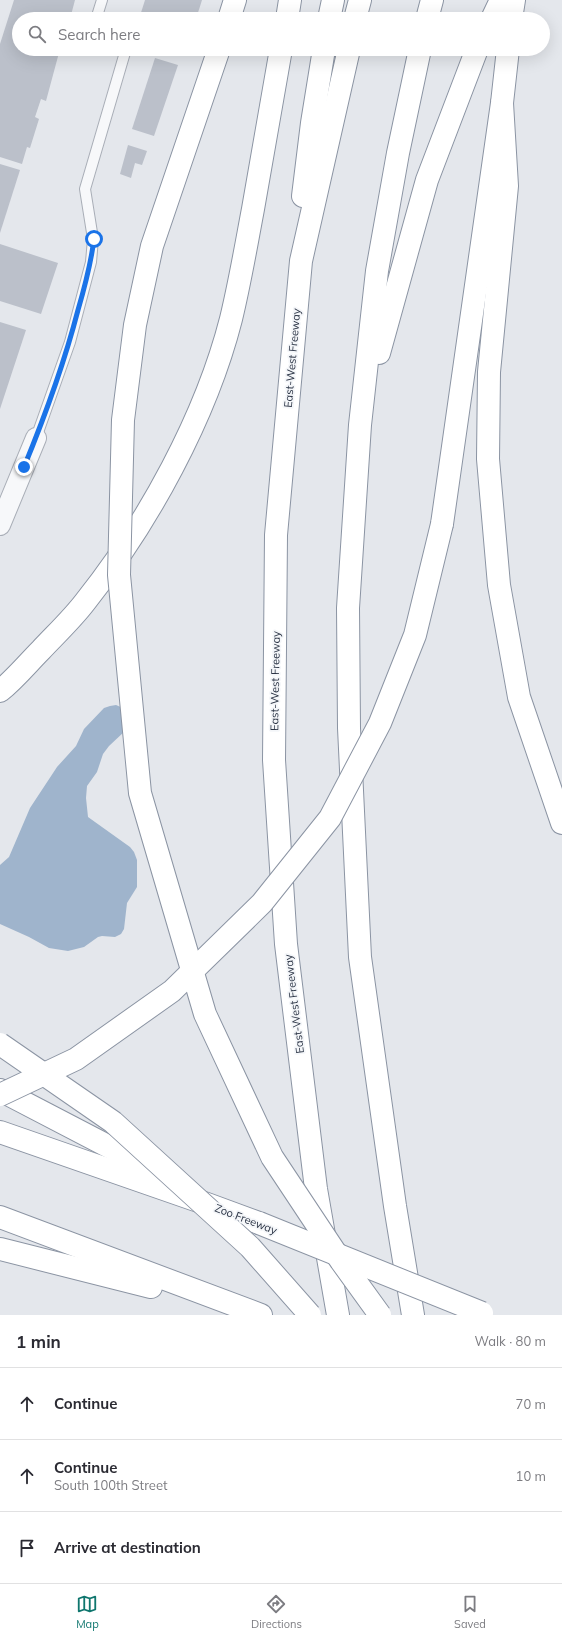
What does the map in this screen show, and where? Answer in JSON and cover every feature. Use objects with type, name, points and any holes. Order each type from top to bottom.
[{"type":"highway","points":[[231,12],[235,0]]},
{"type":"highway","points":[[287,12],[290,0]]},
{"type":"highway","points":[[330,12],[332,0]]},
{"type":"highway","points":[[357,12],[360,0]]},
{"type":"highway","points":[[429,12],[432,0]]},
{"type":"highway","points":[[495,12],[501,0]]},
{"type":"highway","points":[[512,12],[514,0]]},
{"type":"highway","points":[[216,56],[152,246],[135,325],[123,420],[119,575],[140,793],[209,1021],[272,1157],[341,1261],[380,1315]]},
{"type":"highway","points":[[0,690],[68,622],[84,604],[113,565],[134,533],[168,475],[187,437],[206,392],[229,326],[238,291],[280,56]]},
{"type":"highway","points":[[301,261],[304,180],[323,56]]},
{"type":"highway","name":"East-West Freeway","points":[[338,1315],[316,1189],[286,944],[274,760],[276,535],[301,261],[346,56]]},
{"type":"highway","points":[[413,1315],[395,1206],[360,958],[349,744],[348,608],[360,425],[377,271],[398,152],[419,56]]},
{"type":"highway","points":[[360,425],[398,281],[427,180],[474,56]]},
{"type":"highway","points":[[507,56],[502,103],[489,372],[488,459],[498,577],[519,697],[562,823]]},
{"type":"highway","points":[[0,1095],[76,1059],[172,991],[262,903],[330,818],[380,723],[415,635],[442,524],[498,186]]},
{"type":"highway","points":[[0,1044],[113,1122],[250,1247],[310,1315]]},
{"type":"highway","points":[[0,1090],[170,1179],[207,1204]]},
{"type":"highway","name":"Zoo Freeway","points":[[0,1132],[259,1223],[485,1314]]},
{"type":"highway","points":[[316,1189],[325,1315]]},
{"type":"highway","points":[[395,1206],[425,1315]]},
{"type":"highway","points":[[0,1217],[261,1315]]},
{"type":"highway","points":[[0,1249],[140,1284],[229,1304]]},
{"type":"street","points":[[0,525],[36,438]]},
{"type":"lane","points":[[98,12],[102,0]]},
{"type":"lane","points":[[36,438],[70,342],[91,262],[94,239],[84,189],[124,56]]},
{"type":"water","points":[[116,705],[123,708],[125,731],[103,754],[97,772],[87,786],[86,798],[88,817],[130,847],[134,852],[137,860],[137,887],[127,903],[124,929],[121,934],[115,937],[98,937],[84,947],[68,951],[49,948],[0,924],[0,865],[9,857],[30,808],[57,767],[76,746],[84,729],[104,708]]},
{"type":"building","points":[[14,0],[75,0],[72,12],[12,12],[12,56],[58,56],[46,101],[41,99],[35,117],[39,119],[30,148],[27,147],[22,164],[0,157],[0,44]]},
{"type":"building","points":[[145,0],[202,0],[198,12],[141,12]]},
{"type":"building","points":[[155,58],[178,65],[154,136],[132,129]]},
{"type":"building","points":[[128,145],[147,151],[142,165],[135,163],[131,178],[120,174]]},
{"type":"building","points":[[0,164],[20,170],[0,233]]},
{"type":"building","points":[[0,244],[58,263],[41,314],[0,301]]},
{"type":"building","points":[[0,322],[26,330],[0,409]]},
{"type":"route","points":[[24,467],[36,438],[70,342],[91,262],[94,239]]}]
